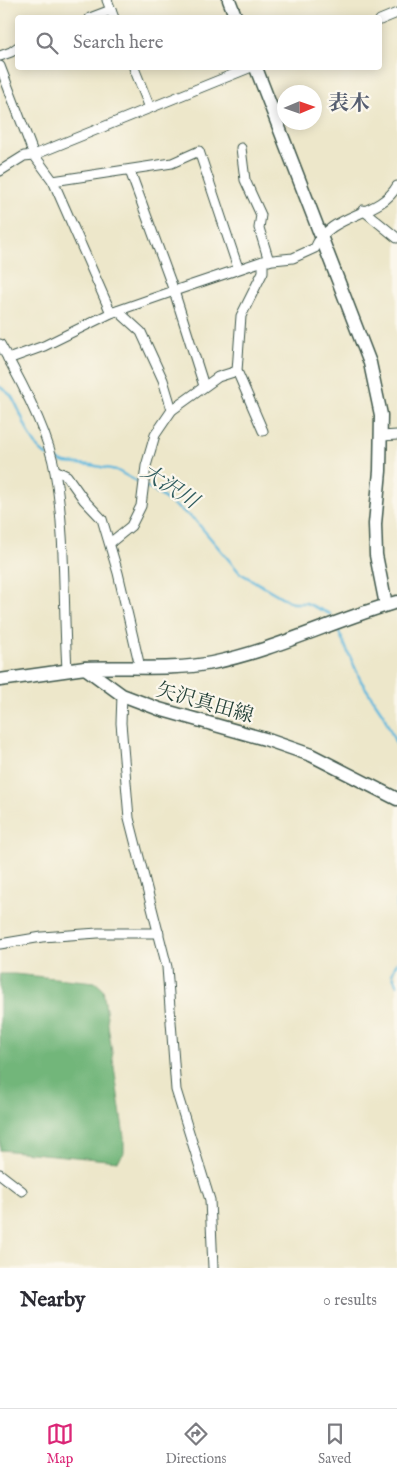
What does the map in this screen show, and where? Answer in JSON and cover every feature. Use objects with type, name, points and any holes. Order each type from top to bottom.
[{"type":"street","points":[[107,0],[112,14]]},
{"type":"street","points":[[229,0],[235,15]]},
{"type":"street","points":[[382,19],[397,13]]},
{"type":"street","points":[[0,56],[15,49]]},
{"type":"street","points":[[0,66],[34,155],[53,181],[115,312],[141,332],[163,380],[172,410]]},
{"type":"street","points":[[135,70],[150,108]]},
{"type":"street","points":[[0,171],[24,156],[34,155],[244,70]]},
{"type":"street","points":[[0,680],[67,669],[174,667],[211,663],[285,642],[392,603],[380,580],[376,547],[375,524],[382,436],[377,391],[370,363],[257,70]]},
{"type":"street","points":[[241,148],[246,180],[261,214],[259,228],[266,261],[263,272],[241,316],[237,371],[262,431]]},
{"type":"street","points":[[53,181],[130,171],[172,163],[198,151],[238,268]]},
{"type":"street","points":[[130,171],[174,290],[204,386]]},
{"type":"street","points":[[8,359],[44,346],[115,312],[174,290],[238,268],[266,261],[293,258],[315,248],[320,236],[332,227],[389,198],[397,186]]},
{"type":"street","points":[[363,210],[397,238]]},
{"type":"street","points":[[0,344],[42,430],[55,470],[60,515],[67,669]]},
{"type":"street","points":[[110,543],[131,526],[140,506],[146,466],[155,435],[172,410],[218,377],[237,371]]},
{"type":"street","points":[[382,436],[397,435]]},
{"type":"street","points":[[55,470],[67,476],[84,500],[102,519],[110,543],[140,667]]},
{"type":"street","name":"矢沢真田線","points":[[85,668],[122,695],[159,709],[265,739],[311,755],[397,799]]},
{"type":"street","points":[[122,695],[121,723],[129,818],[167,966],[176,1090],[210,1200],[213,1268]]},
{"type":"street","points":[[0,944],[42,937],[98,933],[160,933]]},
{"type":"street","points":[[0,1174],[22,1191]]},
{"type":"green space","points":[[0,974],[95,982],[103,989],[124,1137],[124,1153],[118,1161],[0,1150]]},
{"type":"waterway","name":"大沢川","points":[[0,387],[12,397],[31,438],[41,452],[48,456]]},
{"type":"waterway","name":"大沢川","points":[[55,459],[65,463],[91,465],[116,470],[154,491],[195,520],[240,573],[292,603],[306,603],[330,614]]},
{"type":"waterway","name":"大沢川","points":[[338,630],[361,681],[383,714],[397,746]]},
{"type":"waterway","name":"大沢川","points":[[397,900],[397,929]]},
{"type":"waterway","name":"大沢川","points":[[397,962],[392,973],[397,985]]},
{"type":"district","name":"表木","points":[[349,103]]}]
